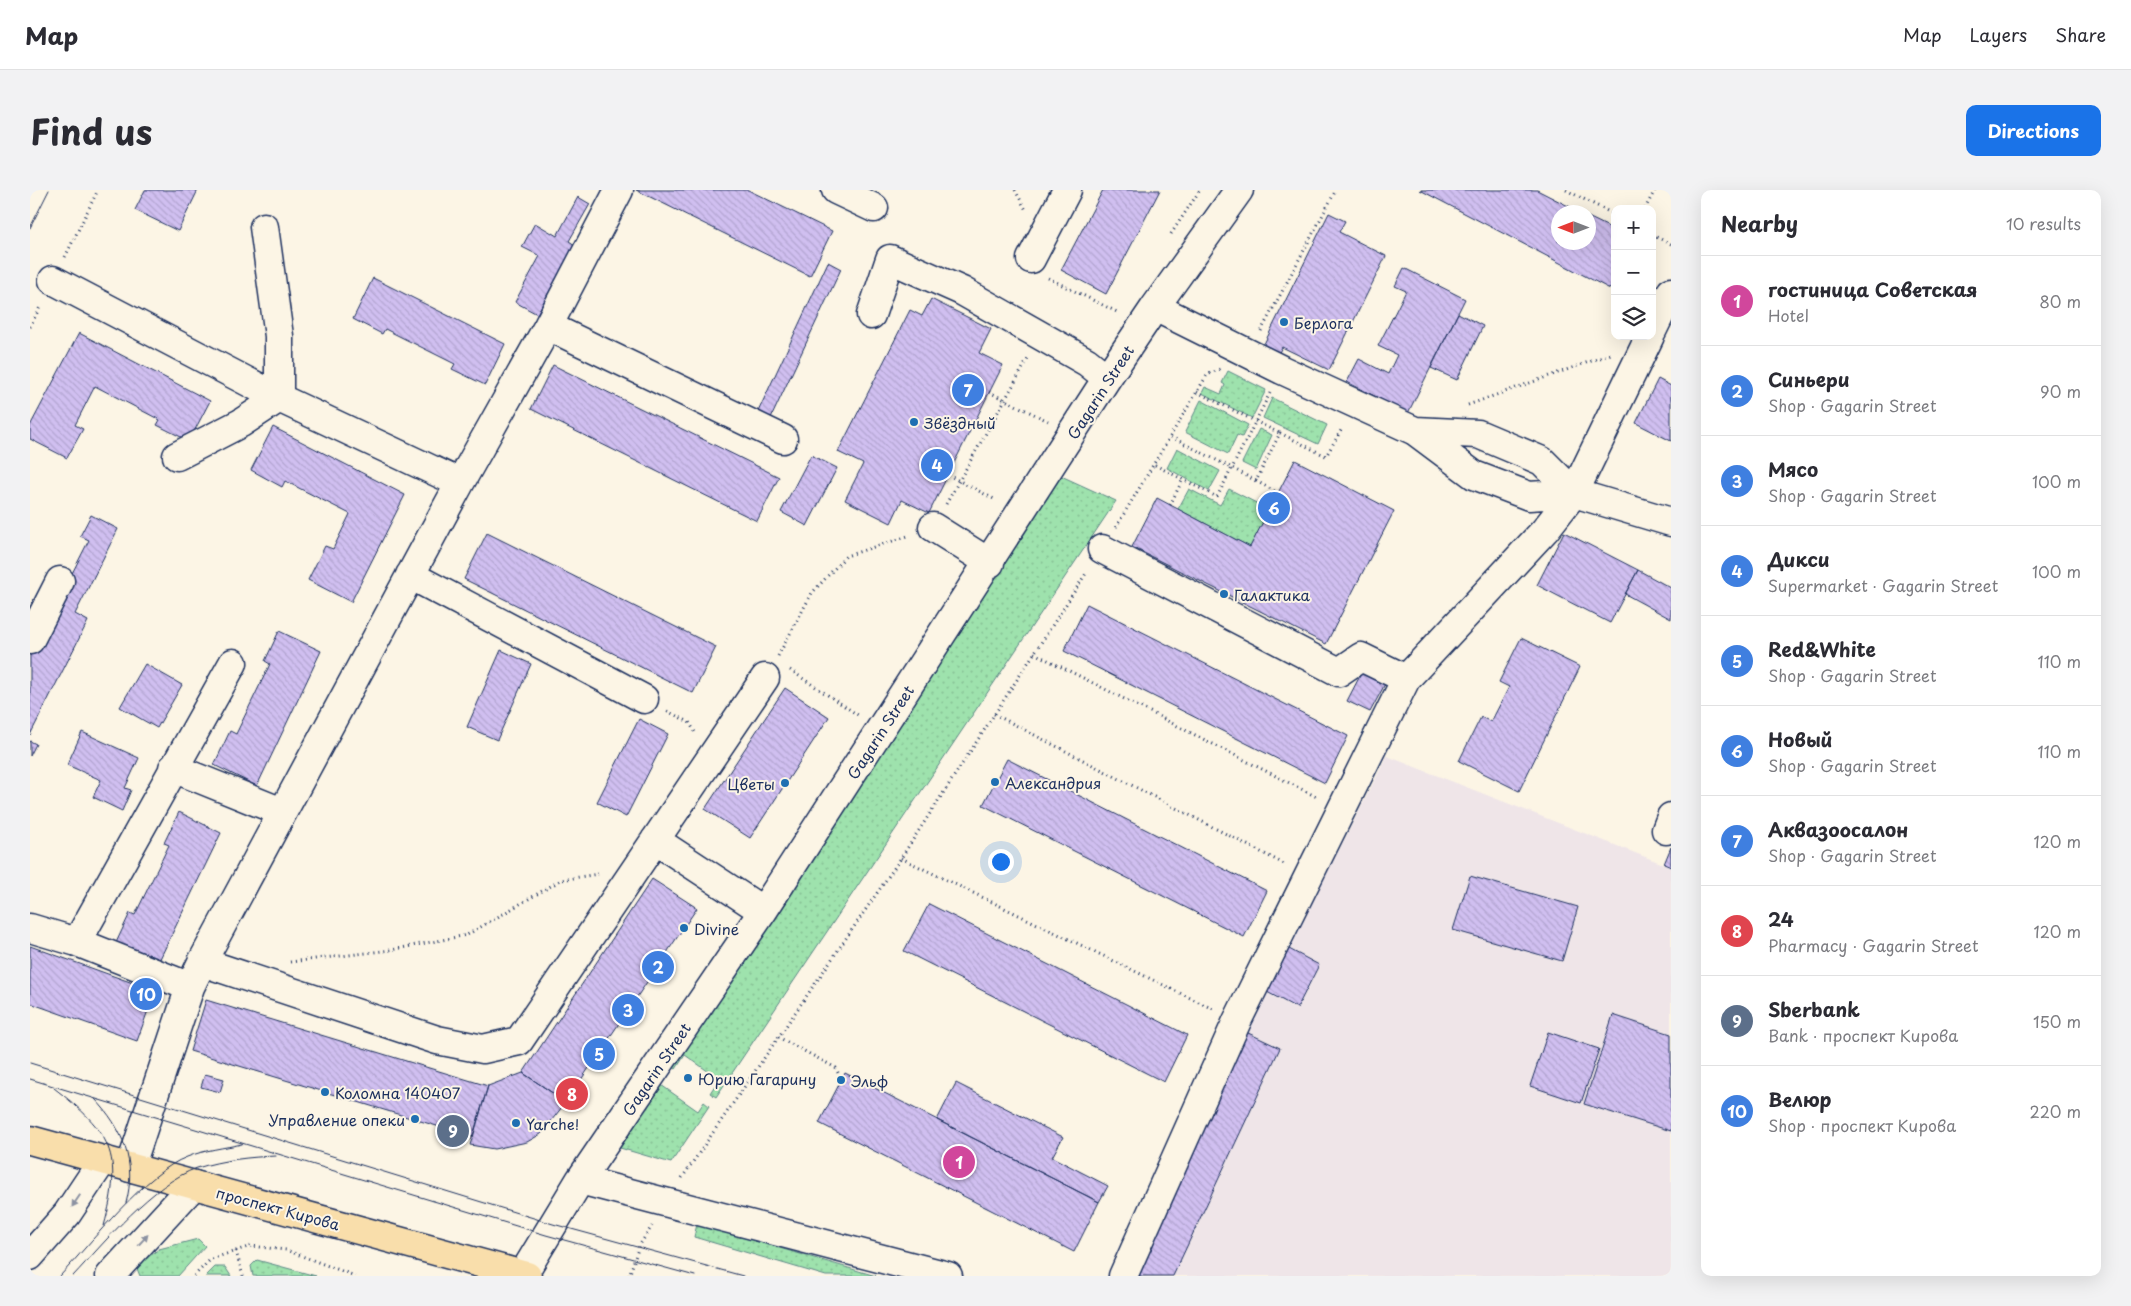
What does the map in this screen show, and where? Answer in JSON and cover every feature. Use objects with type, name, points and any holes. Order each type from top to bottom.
[{"type":"main road","name":"проспект Кирова","points":[[30,1140],[524,1276]]},
{"type":"street","points":[[130,1168],[190,987],[202,962],[460,483],[548,326],[619,190]]},
{"type":"street","points":[[836,190],[874,208]]},
{"type":"street","points":[[1031,259],[1067,190]]},
{"type":"street","name":"Gagarin Street","points":[[524,1276],[580,1180],[763,912],[990,563],[1107,378],[1155,307],[1239,190]]},
{"type":"street","points":[[264,227],[279,336],[278,398]]},
{"type":"street","points":[[871,315],[890,259],[962,291],[1087,362],[1107,378]]},
{"type":"street","points":[[53,280],[278,398],[460,483]]},
{"type":"street","points":[[1656,323],[1671,292]]},
{"type":"street","points":[[1155,307],[1282,370],[1415,431],[1474,474],[1528,496],[1574,493],[1671,522]]},
{"type":"street","points":[[548,326],[783,439]]},
{"type":"street","points":[[1123,1276],[1237,1021],[1406,679],[1545,530],[1574,493],[1648,340]]},
{"type":"street","points":[[178,456],[241,424],[278,398]]},
{"type":"street","points":[[1415,431],[1478,434],[1542,461],[1574,493]]},
{"type":"street","points":[[934,527],[990,563]]},
{"type":"street","points":[[1102,549],[1339,672],[1361,657],[1406,679]]},
{"type":"street","points":[[410,575],[644,699]]},
{"type":"street","points":[[30,640],[60,581]]},
{"type":"street","points":[[77,942],[172,768],[233,663]]},
{"type":"street","points":[[202,962],[437,1040],[483,1049],[519,1042],[655,840],[775,668]]},
{"type":"street","points":[[172,768],[282,812]]},
{"type":"street","points":[[655,840],[763,912]]},
{"type":"street","points":[[30,928],[77,942],[190,987]]},
{"type":"street","points":[[30,1256],[67,1214],[103,1160]]},
{"type":"street","points":[[580,1180],[948,1276]]},
{"type":"street","points":[[110,1276],[194,1185]]},
{"type":"path","points":[[681,1179],[901,858],[1102,549],[1207,375],[1249,354],[1336,190]]},
{"type":"path","points":[[1566,190],[1611,213]]},
{"type":"path","points":[[1647,205],[1655,190]]},
{"type":"path","points":[[1656,236],[1671,244]]},
{"type":"path","points":[[861,717],[775,668],[812,593],[846,556],[934,527],[1041,336]]},
{"type":"path","points":[[1155,464],[1217,497],[1282,370]]},
{"type":"path","points":[[989,392],[1048,421]]},
{"type":"path","points":[[1197,392],[1280,433]]},
{"type":"path","points":[[1171,437],[1232,468]]},
{"type":"path","points":[[948,474],[999,502]]},
{"type":"path","points":[[1170,505],[1183,479]]},
{"type":"path","points":[[1256,481],[1278,493]]},
{"type":"path","points":[[1034,653],[1342,810]]},
{"type":"path","points":[[994,714],[1309,877]]},
{"type":"path","points":[[901,858],[1237,1021]]},
{"type":"path","points":[[285,962],[391,950],[467,935],[561,880],[636,868]]},
{"type":"path","points":[[778,1037],[836,1068],[841,1080]]},
{"type":"path","points":[[194,1276],[211,1259],[251,1246],[286,1250],[355,1276]]},
{"type":"path","points":[[236,1251],[243,1276]]},
{"type":"shaded area","points":[[1387,756],[1671,867],[1671,1276],[1132,1276],[1246,1032]]},
{"type":"green space","points":[[1228,371],[1266,390],[1252,418],[1202,393],[1205,387],[1221,394],[1225,385],[1222,383]]},
{"type":"green space","points":[[1272,398],[1327,425],[1318,444],[1263,418]]},
{"type":"green space","points":[[1201,400],[1248,425],[1242,437],[1237,435],[1228,454],[1185,432]]},
{"type":"green space","points":[[1259,429],[1272,435],[1256,470],[1242,463]]},
{"type":"green space","points":[[1177,448],[1220,471],[1209,491],[1167,468]]},
{"type":"green space","points":[[1059,475],[1116,501],[716,1097],[710,1093],[719,1079],[685,1055],[676,1069],[668,1064]]},
{"type":"green space","points":[[1189,489],[1220,505],[1229,489],[1270,510],[1250,547],[1178,509]]},
{"type":"green space","points":[[661,1085],[698,1111],[704,1102],[709,1106],[671,1163],[620,1148]]},
{"type":"green space","points":[[697,1224],[876,1276],[826,1276],[694,1237]]},
{"type":"green space","points":[[198,1239],[205,1246],[178,1276],[140,1276],[136,1266],[159,1249]]},
{"type":"green space","points":[[257,1260],[316,1276],[253,1276],[251,1266]]},
{"type":"green space","points":[[215,1267],[225,1267],[231,1276],[206,1276]]},
{"type":"building","points":[[145,190],[198,190],[178,231],[135,210]]},
{"type":"building","points":[[636,190],[748,190],[832,231],[810,276]]},
{"type":"building","points":[[1103,190],[1160,190],[1106,294],[1061,270]]},
{"type":"building","points":[[1420,190],[1537,190],[1566,205],[1551,205],[1551,250],[1596,250],[1596,221],[1611,228],[1610,289]]},
{"type":"building","points":[[578,197],[590,204],[569,241],[575,245],[537,314],[515,302],[540,256],[522,247],[535,223],[557,236]]},
{"type":"building","points":[[1329,213],[1345,221],[1339,232],[1386,256],[1329,370],[1282,347],[1277,356],[1262,348]]},
{"type":"building","points":[[828,262],[841,269],[769,422],[756,416]]},
{"type":"building","points":[[1404,268],[1465,299],[1408,413],[1347,382],[1359,359],[1388,374],[1397,355],[1378,346],[1406,291],[1395,286]]},
{"type":"building","points":[[373,278],[505,344],[485,385],[452,369],[455,364],[385,329],[382,334],[353,319]]},
{"type":"building","name":"Звёздный","points":[[931,299],[991,329],[979,353],[1003,365],[929,513],[902,500],[891,523],[845,500],[863,464],[838,452],[910,310],[922,316]]},
{"type":"building","points":[[1458,313],[1483,326],[1457,380],[1431,368]]},
{"type":"building","points":[[79,333],[210,401],[189,441],[157,425],[160,420],[95,386],[75,425],[83,429],[67,458],[30,439],[30,426]]},
{"type":"building","points":[[553,365],[779,477],[757,521],[531,409]]},
{"type":"building","points":[[1658,379],[1671,386],[1671,441],[1636,423]]},
{"type":"building","points":[[273,427],[405,495],[351,602],[308,580],[325,546],[333,549],[350,514],[285,481],[282,487],[251,470]]},
{"type":"building","points":[[811,455],[837,468],[807,526],[781,512]]},
{"type":"building","points":[[1295,460],[1394,511],[1326,644],[1132,547],[1157,498],[1250,547]]},
{"type":"building","points":[[91,515],[118,529],[75,614],[88,621],[30,735],[30,656],[89,540],[80,536]]},
{"type":"building","points":[[1564,532],[1638,570],[1610,623],[1537,585]]},
{"type":"building","points":[[487,533],[716,647],[693,693],[464,579]]},
{"type":"building","points":[[1638,570],[1671,588],[1671,619],[1625,594]]},
{"type":"building","points":[[1087,604],[1348,736],[1325,783],[1064,651]]},
{"type":"building","points":[[279,631],[321,651],[257,786],[214,765],[230,731],[236,734],[270,664],[265,661]]},
{"type":"building","points":[[1521,638],[1580,667],[1519,791],[1459,761],[1481,717],[1491,722],[1509,687],[1499,682]]},
{"type":"building","points":[[501,650],[531,664],[497,740],[467,727]]},
{"type":"building","points":[[145,664],[182,685],[157,728],[120,707]]},
{"type":"building","points":[[1362,672],[1385,684],[1370,712],[1347,701]]},
{"type":"building","points":[[785,688],[829,717],[750,838],[705,809]]},
{"type":"building","points":[[639,719],[668,734],[626,817],[597,802]]},
{"type":"building","points":[[82,732],[139,758],[125,788],[131,790],[122,811],[93,797],[101,780],[67,765]]},
{"type":"building","points":[[30,741],[36,744],[30,756]]},
{"type":"building","points":[[1007,759],[1267,891],[1244,937],[983,805]]},
{"type":"building","points":[[179,812],[221,833],[156,967],[114,947],[130,913],[135,915],[169,845],[164,843]]},
{"type":"building","points":[[1671,847],[1671,867],[1664,864]]},
{"type":"building","points":[[1470,876],[1578,907],[1562,961],[1453,930]]},
{"type":"building","points":[[652,879],[697,908],[566,1102],[523,1073]]},
{"type":"building","points":[[929,904],[1187,1035],[1164,1082],[904,951]]},
{"type":"building","points":[[30,946],[155,991],[137,1041],[30,1003]]},
{"type":"building","points":[[1289,949],[1319,965],[1297,1008],[1267,992]]},
{"type":"building","points":[[206,1000],[488,1086],[473,1137],[190,1051]]},
{"type":"building","points":[[1613,1015],[1671,1034],[1671,1131],[1584,1104]]},
{"type":"building","points":[[1246,1032],[1280,1048],[1173,1276],[1132,1276]]},
{"type":"building","points":[[1548,1032],[1599,1049],[1581,1103],[1530,1086]]},
{"type":"building","points":[[523,1073],[566,1102],[541,1134],[527,1142],[494,1149],[470,1145],[488,1086]]},
{"type":"building","points":[[845,1073],[1099,1202],[1074,1252],[819,1123]]},
{"type":"building","points":[[205,1074],[224,1079],[220,1092],[201,1087]]},
{"type":"building","points":[[956,1083],[1063,1137],[1052,1157],[1108,1186],[1099,1202],[937,1120]]},
{"type":"tram line","points":[[30,228],[49,190]]},
{"type":"tram line","points":[[30,1063],[553,1224],[743,1276]]},
{"type":"tram line","points":[[30,1079],[546,1235],[695,1276]]},
{"type":"tram line","points":[[54,1088],[89,1118],[100,1132],[108,1147],[112,1162],[113,1180],[104,1226]]},
{"type":"tram line","points":[[95,1099],[113,1122],[125,1147],[130,1174],[126,1203]]},
{"type":"tram line","points":[[60,1276],[120,1210],[154,1177],[187,1157],[242,1144]]},
{"type":"tram line","points":[[73,1276],[130,1215],[164,1186],[180,1176],[197,1168],[217,1163],[246,1158],[276,1156]]},
{"type":"place","name":"Берлога","points":[[1284,322]]},
{"type":"place","name":"Аквазоосалон","points":[[968,390]]},
{"type":"place","name":"Звёздный","points":[[914,422]]},
{"type":"place","name":"Дикси","points":[[937,465]]},
{"type":"place","name":"Новый","points":[[1274,508]]},
{"type":"place","name":"Галактика","points":[[1224,594]]},
{"type":"place","name":"Александрия","points":[[995,782]]},
{"type":"place","name":"Цветы","points":[[785,783]]},
{"type":"place","name":"Divine","points":[[684,928]]},
{"type":"place","name":"Синьери","points":[[658,967]]},
{"type":"place","name":"Велюр","points":[[146,994]]},
{"type":"place","name":"Мясо","points":[[628,1010]]},
{"type":"place","name":"Red&White","points":[[599,1054]]},
{"type":"place","name":"Юрию Гагарину","points":[[688,1078]]},
{"type":"place","name":"Эльф","points":[[841,1080]]},
{"type":"place","name":"Коломна 140407","points":[[325,1092]]},
{"type":"place","name":"24","points":[[572,1094]]},
{"type":"place","name":"Управление опеки","points":[[415,1119]]},
{"type":"place","name":"Yarche!","points":[[516,1123]]},
{"type":"place","name":"Sberbank","points":[[453,1131]]},
{"type":"place","name":"гостиница Советская","points":[[959,1162]]}]
